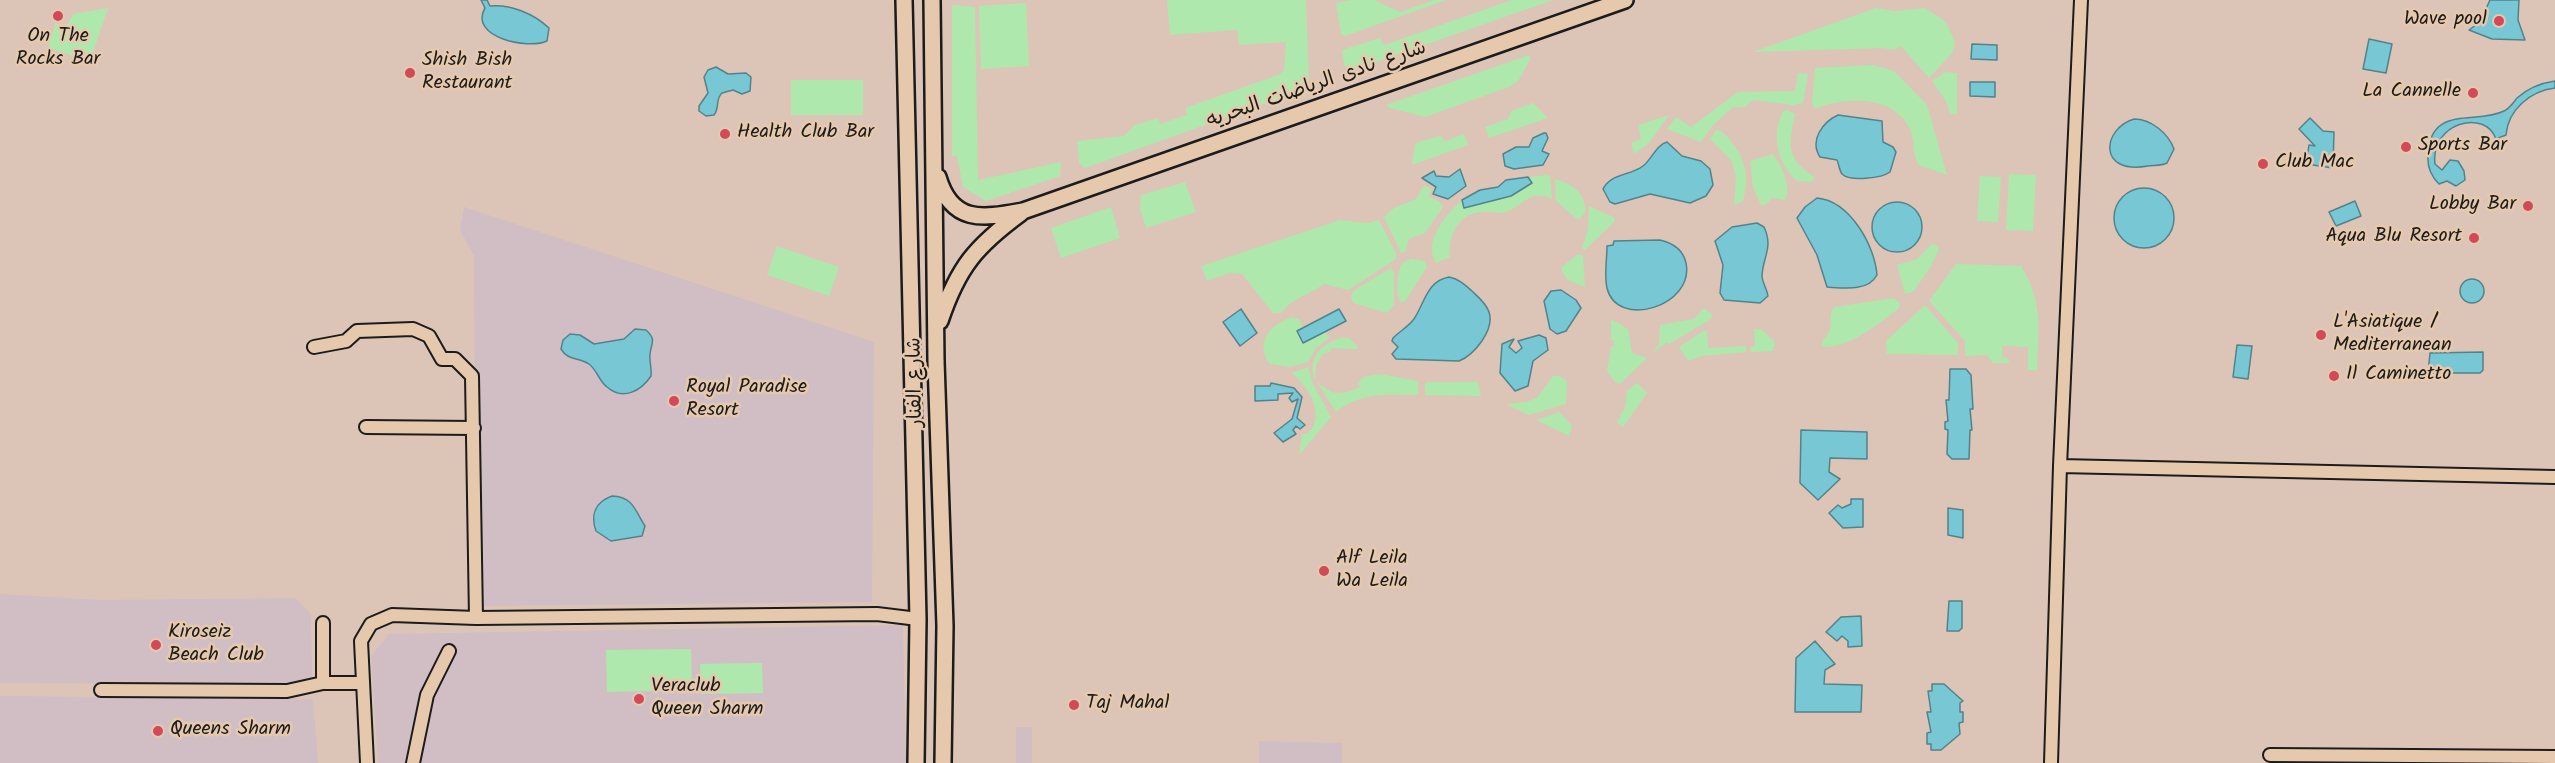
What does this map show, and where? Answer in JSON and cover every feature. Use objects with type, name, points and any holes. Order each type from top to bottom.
[{"type":"main road","name":"شارع الفنار","points":[[904,0],[918,619],[916,763]]},
{"type":"main road","name":"شارع الفنار","points":[[932,0],[937,332],[945,626],[944,763]]},
{"type":"main road","name":"شارع نادى الرياضات البحريه","points":[[935,166],[945,194],[962,213],[977,217],[1023,211],[1625,0]]},
{"type":"main road","name":"شارع نادى الرياضات البحريه","points":[[937,332],[945,306],[969,259],[986,240],[1023,211]]},
{"type":"main road","points":[[916,576],[930,582],[944,574]]},
{"type":"main road","points":[[918,619],[936,620],[945,626]]},
{"type":"street","points":[[2051,763],[2060,466],[2082,3]]},
{"type":"street","points":[[314,347],[346,341],[357,331],[413,329],[429,336],[442,359],[455,358],[472,376],[476,618]]},
{"type":"street","points":[[366,427],[474,428]]},
{"type":"street","points":[[2060,466],[2555,477]]},
{"type":"street","points":[[367,763],[361,641],[367,629],[377,619],[392,615],[476,618],[865,614],[918,619]]},
{"type":"street","points":[[323,623],[323,683]]},
{"type":"street","points":[[413,763],[428,695],[449,651]]},
{"type":"street","points":[[101,690],[287,691],[323,683],[362,683]]},
{"type":"street","points":[[2270,755],[2401,760],[2555,757]]},
{"type":"shaded area","name":"Royal Paradise Resort","points":[[464,207],[874,342],[872,602],[476,606],[474,256],[460,230]]},
{"type":"shaded area","name":"Kiroseiz Beach Club","points":[[0,594],[99,600],[295,598],[311,614],[312,676],[300,685],[0,683]]},
{"type":"shaded area","name":"Veraclub Queen Sharm","points":[[903,625],[906,763],[378,763],[371,656],[389,634]]},
{"type":"shaded area","name":"Queens Sharm","points":[[0,696],[313,699],[318,763],[0,763]]},
{"type":"shaded area","points":[[1016,727],[1032,727],[1032,763],[1016,763]]},
{"type":"shaded area","points":[[1259,741],[1342,743],[1342,763],[1259,763]]},
{"type":"green space","points":[[1167,0],[1306,0],[1309,83],[1297,92],[1085,168],[1079,163],[1077,141],[1124,136],[1135,125],[1158,118],[1160,124],[1187,115],[1185,108],[1284,71],[1286,42],[1239,45],[1237,30],[1170,35]]},
{"type":"green space","points":[[1351,0],[1374,0],[1400,12],[1434,0],[1446,0],[1345,36],[1341,34],[1336,3]]},
{"type":"green space","points":[[1512,0],[1553,0],[1353,70],[1344,65],[1342,50],[1380,38],[1384,45]]},
{"type":"green space","points":[[1026,3],[1029,66],[981,69],[979,6]]},
{"type":"green space","points":[[952,5],[975,7],[978,180],[1061,162],[1060,176],[986,201],[963,187],[957,156],[952,156]]},
{"type":"green space","points":[[108,8],[90,61],[48,48],[55,24],[68,24],[73,14]]},
{"type":"green space","points":[[1876,8],[1895,11],[1925,8],[1945,21],[1955,41],[1953,52],[1929,78],[1901,46],[1894,50],[1883,48],[1753,52]]},
{"type":"green space","points":[[1529,55],[1531,58],[1518,81],[1509,87],[1425,117],[1386,105]]},
{"type":"green space","points":[[1873,65],[1894,71],[1927,105],[1947,175],[1919,165],[1915,157],[1910,129],[1892,109],[1867,101],[1854,101],[1814,109],[1812,102],[1815,68]]},
{"type":"green space","points":[[1945,72],[1957,73],[1957,114],[1950,114],[1946,101],[1932,81]]},
{"type":"green space","points":[[1798,73],[1808,74],[1803,103],[1793,105],[1753,100],[1745,107],[1733,107],[1712,126],[1701,142],[1667,129],[1676,117],[1691,127],[1738,92],[1795,91]]},
{"type":"green space","points":[[791,80],[863,80],[863,115],[791,115]]},
{"type":"green space","points":[[1533,103],[1548,118],[1489,138],[1485,127],[1508,119],[1511,111]]},
{"type":"green space","points":[[1787,110],[1795,114],[1791,150],[1798,163],[1814,177],[1812,182],[1797,181],[1781,158],[1777,130],[1783,111]]},
{"type":"green space","points":[[1669,115],[1649,143],[1634,154],[1631,143],[1641,139],[1638,125]]},
{"type":"green space","points":[[1716,130],[1724,133],[1735,147],[1745,169],[1746,184],[1743,201],[1734,205],[1736,178],[1732,161],[1710,139]]},
{"type":"green space","points":[[1464,134],[1468,145],[1412,165],[1415,143],[1440,136],[1445,141]]},
{"type":"green space","points":[[1773,154],[1785,177],[1787,195],[1785,200],[1772,198],[1765,205],[1761,205],[1753,188],[1750,161]]},
{"type":"green space","points":[[2009,174],[2036,175],[2033,231],[2006,230]]},
{"type":"green space","points":[[1550,176],[1552,199],[1544,196],[1532,197],[1506,212],[1484,212],[1467,216],[1453,234],[1450,257],[1436,263],[1432,251],[1435,235],[1449,213],[1462,200],[1464,208],[1511,196],[1532,183],[1528,177]]},
{"type":"green space","points":[[1980,176],[2001,177],[1998,222],[1977,221]]},
{"type":"green space","points":[[1555,179],[1577,190],[1584,200],[1585,213],[1578,220],[1556,201]]},
{"type":"green space","points":[[1185,182],[1196,212],[1146,228],[1140,208],[1141,195]]},
{"type":"green space","points":[[1424,185],[1432,189],[1428,196],[1440,202],[1443,207],[1425,233],[1409,239],[1406,251],[1401,253],[1384,217],[1394,208],[1416,199]]},
{"type":"green space","points":[[1589,206],[1615,218],[1615,221],[1585,250],[1582,248],[1588,230]]},
{"type":"green space","points":[[1111,207],[1120,238],[1061,258],[1051,228]]},
{"type":"green space","points":[[1340,220],[1368,223],[1379,220],[1396,253],[1396,259],[1348,290],[1324,284],[1290,304],[1280,313],[1273,313],[1242,274],[1229,273],[1207,281],[1201,266]]},
{"type":"green space","points":[[1932,244],[1938,246],[1939,250],[1930,268],[1913,292],[1905,294],[1897,265],[1917,259]]},
{"type":"green space","points":[[777,246],[839,267],[829,296],[767,275]]},
{"type":"green space","points":[[1578,254],[1583,256],[1585,287],[1568,280],[1562,272],[1562,267]]},
{"type":"green space","points":[[1411,259],[1425,261],[1427,267],[1406,300],[1401,303],[1397,288],[1399,272],[1402,263]]},
{"type":"green space","points":[[1956,264],[2021,266],[2033,292],[2038,316],[2037,370],[2028,370],[2028,347],[2002,346],[2002,357],[2008,358],[2009,363],[1993,363],[1987,355],[1965,356],[1965,341],[1929,301]]},
{"type":"green space","points":[[1391,268],[1394,272],[1394,305],[1387,313],[1353,303],[1351,296],[1354,290]]},
{"type":"green space","points":[[1894,298],[1900,303],[1899,308],[1863,334],[1831,347],[1822,346],[1830,329],[1831,313],[1834,307]]},
{"type":"green space","points":[[1925,305],[1958,343],[1958,355],[1887,354],[1886,341]]},
{"type":"green space","points":[[1704,308],[1712,315],[1711,319],[1669,344],[1667,342],[1651,354],[1659,344],[1660,325],[1694,319]]},
{"type":"green space","points":[[1293,317],[1299,319],[1303,328],[1297,331],[1303,343],[1325,332],[1329,338],[1316,348],[1308,362],[1290,367],[1270,364],[1263,348],[1267,334],[1278,324]]},
{"type":"green space","points":[[1611,319],[1628,329],[1632,353],[1647,358],[1620,384],[1615,382],[1607,371],[1611,347],[1614,346],[1614,341],[1611,340]]},
{"type":"green space","points":[[1754,329],[1761,329],[1775,342],[1773,351],[1751,352],[1750,347],[1755,346]]},
{"type":"green space","points":[[1703,331],[1707,331],[1708,348],[1746,346],[1746,352],[1702,356],[1688,361],[1679,347]]},
{"type":"green space","points":[[1340,338],[1348,338],[1357,345],[1357,349],[1331,348],[1331,351],[1323,354],[1316,365],[1315,381],[1314,359],[1327,344]]},
{"type":"green space","points":[[1308,367],[1313,384],[1331,417],[1299,455],[1302,434],[1308,433],[1316,418],[1313,400],[1303,384],[1291,373]]},
{"type":"green space","points":[[1380,374],[1418,381],[1418,395],[1386,395],[1365,398],[1345,405],[1336,412],[1317,382],[1332,392],[1341,393],[1360,387],[1358,383],[1363,377]]},
{"type":"green space","points":[[1553,376],[1560,376],[1567,381],[1566,404],[1529,415],[1506,404],[1526,402],[1537,398]]},
{"type":"green space","points":[[1425,382],[1478,382],[1481,396],[1425,395]]},
{"type":"green space","points":[[1637,383],[1647,393],[1623,427],[1617,422],[1625,407],[1627,391]]},
{"type":"green space","points":[[1560,412],[1572,426],[1569,436],[1536,420]]},
{"type":"green space","points":[[691,649],[692,690],[607,692],[606,650]]},
{"type":"green space","points":[[762,663],[763,693],[701,694],[700,664]]},
{"type":"water","points":[[481,0],[487,0],[490,6],[514,8],[536,18],[549,28],[547,41],[527,44],[492,34],[485,27],[482,18],[485,8]]},
{"type":"water","name":"Wave pool","points":[[2490,0],[2519,0],[2518,20],[2525,40],[2492,39],[2469,30],[2480,22]]},
{"type":"water","points":[[2369,39],[2392,44],[2386,73],[2363,69]]},
{"type":"water","points":[[1972,44],[1997,45],[1997,60],[1971,59]]},
{"type":"water","points":[[716,67],[728,74],[746,73],[751,77],[750,91],[742,94],[733,90],[722,93],[714,115],[706,116],[699,111],[699,106],[708,93],[704,77],[708,70]]},
{"type":"water","points":[[2555,81],[2555,88],[2537,93],[2522,103],[2511,118],[2506,135],[2496,139],[2490,129],[2471,122],[2449,130],[2441,138],[2436,150],[2435,164],[2442,170],[2450,160],[2458,161],[2464,171],[2465,180],[2456,186],[2447,181],[2439,184],[2436,181],[2430,171],[2428,159],[2431,139],[2437,129],[2446,122],[2456,119],[2493,115],[2504,111],[2526,91]]},
{"type":"water","points":[[1970,82],[1995,82],[1995,97],[1970,96]]},
{"type":"water","points":[[1838,115],[1882,121],[1883,142],[1893,147],[1896,152],[1890,172],[1873,177],[1852,178],[1842,174],[1837,160],[1820,157],[1816,144],[1819,132],[1827,122]]},
{"type":"water","points":[[2310,118],[2323,131],[2334,132],[2333,168],[2306,164],[2309,145],[2315,146],[2299,129]]},
{"type":"water","points":[[2134,119],[2153,124],[2168,138],[2174,149],[2167,163],[2131,167],[2120,164],[2113,157],[2110,149],[2111,140],[2116,131]]},
{"type":"water","points":[[1544,133],[1548,138],[1542,151],[1549,154],[1543,165],[1514,169],[1505,166],[1503,154],[1516,147],[1529,147],[1533,138]]},
{"type":"water","points":[[1667,142],[1682,156],[1701,161],[1710,169],[1713,185],[1706,196],[1690,203],[1650,194],[1615,204],[1610,202],[1603,189],[1606,184],[1616,177],[1643,166],[1660,146]]},
{"type":"water","points":[[1460,169],[1466,186],[1448,199],[1433,194],[1436,187],[1422,178],[1434,171],[1436,176],[1449,177]]},
{"type":"water","points":[[1528,177],[1532,183],[1511,196],[1464,208],[1462,200],[1480,190],[1498,187],[1506,180]]},
{"type":"water","points":[[2138,188],[2150,188],[2161,193],[2169,201],[2174,218],[2172,230],[2161,243],[2150,248],[2138,248],[2127,243],[2119,235],[2114,224],[2114,212],[2119,201],[2127,193]]},
{"type":"water","points":[[1817,198],[1840,207],[1859,227],[1871,251],[1877,275],[1868,284],[1855,288],[1827,287],[1817,255],[1797,218],[1805,207]]},
{"type":"water","points":[[2355,201],[2361,216],[2336,226],[2329,212]]},
{"type":"water","points":[[1897,202],[1911,206],[1918,213],[1922,227],[1918,241],[1911,248],[1897,252],[1883,248],[1876,241],[1872,227],[1876,213],[1883,206]]},
{"type":"water","points":[[1757,223],[1764,227],[1767,234],[1768,247],[1762,277],[1768,296],[1760,303],[1724,300],[1720,293],[1723,265],[1715,241],[1732,227]]},
{"type":"water","points":[[1660,240],[1680,250],[1686,263],[1686,278],[1679,291],[1668,301],[1639,310],[1625,308],[1614,301],[1607,288],[1607,246],[1613,245],[1614,241]]},
{"type":"water","points":[[1449,277],[1459,280],[1488,309],[1489,326],[1482,341],[1477,348],[1459,361],[1396,359],[1392,354],[1398,347],[1392,341],[1393,338],[1414,319],[1431,288],[1442,279]]},
{"type":"water","points":[[2472,279],[2477,280],[2483,286],[2483,296],[2477,302],[2472,303],[2467,302],[2461,296],[2460,291],[2461,286],[2467,280]]},
{"type":"water","points":[[1561,290],[1576,300],[1581,308],[1566,331],[1557,334],[1550,329],[1544,301],[1551,291]]},
{"type":"water","points":[[1241,309],[1257,333],[1240,346],[1223,322]]},
{"type":"water","points":[[1339,309],[1346,321],[1303,343],[1297,331]]},
{"type":"water","points":[[635,329],[646,330],[651,336],[653,342],[650,357],[651,376],[637,390],[625,394],[613,391],[604,385],[589,364],[570,357],[561,349],[563,340],[570,334],[580,335],[594,344],[624,339]]},
{"type":"water","points":[[1539,335],[1546,338],[1548,350],[1533,361],[1528,386],[1515,391],[1500,373],[1502,344],[1514,339],[1509,347],[1516,353],[1522,348],[1518,341]]},
{"type":"water","points":[[2237,345],[2252,346],[2248,379],[2233,377]]},
{"type":"water","points":[[2483,352],[2483,370],[2480,373],[2428,373],[2430,353]]},
{"type":"water","points":[[1950,369],[1966,369],[1971,375],[1973,409],[1970,409],[1972,430],[1970,430],[1969,459],[1952,459],[1947,454],[1948,430],[1945,429],[1945,422],[1948,421],[1946,400],[1949,400]]},
{"type":"water","points":[[1271,383],[1294,388],[1302,397],[1297,418],[1305,425],[1300,429],[1296,426],[1293,430],[1296,434],[1283,442],[1274,433],[1292,419],[1298,399],[1292,402],[1289,398],[1293,393],[1278,394],[1278,400],[1255,401],[1255,386],[1270,386]]},
{"type":"water","points":[[1801,430],[1867,432],[1867,459],[1830,458],[1829,472],[1840,479],[1818,500],[1800,483]]},
{"type":"water","points":[[612,496],[625,499],[633,506],[645,526],[642,536],[611,541],[596,531],[594,514],[596,509],[598,505]]},
{"type":"water","points":[[1851,499],[1863,499],[1863,527],[1843,528],[1829,513],[1838,505],[1842,508],[1851,504]]},
{"type":"water","points":[[1948,508],[1963,510],[1963,538],[1948,535]]},
{"type":"water","points":[[1949,601],[1962,601],[1962,628],[1959,631],[1947,631]]},
{"type":"water","points":[[1861,616],[1862,646],[1848,647],[1848,641],[1842,636],[1837,641],[1826,632],[1841,617]]},
{"type":"water","points":[[1815,641],[1835,664],[1825,670],[1824,684],[1862,685],[1861,712],[1795,712],[1796,658]]},
{"type":"water","points":[[1932,684],[1944,684],[1963,701],[1960,703],[1963,722],[1959,723],[1960,734],[1941,750],[1931,750],[1931,744],[1927,744],[1927,733],[1931,732],[1927,712],[1931,712],[1928,691],[1932,691]]},
{"type":"place","name":"On The Rocks Bar","points":[[58,16]]},
{"type":"place","name":"Wave pool","points":[[2499,21]]},
{"type":"place","name":"Shish Bish Restaurant","points":[[410,73]]},
{"type":"place","name":"La Cannelle","points":[[2473,93]]},
{"type":"place","name":"Health Club Bar","points":[[725,134]]},
{"type":"place","name":"Sports Bar","points":[[2406,147]]},
{"type":"place","name":"Club Mac","points":[[2263,164]]},
{"type":"place","name":"Lobby Bar","points":[[2528,206]]},
{"type":"place","name":"Aqua Blu Resort","points":[[2474,238]]},
{"type":"place","name":"L'Asiatique / Mediterranean","points":[[2321,335]]},
{"type":"place","name":"Il Caminetto","points":[[2334,376]]},
{"type":"place","name":"Royal Paradise Resort","points":[[674,401]]},
{"type":"place","name":"Alf Leila Wa Leila","points":[[1324,571]]},
{"type":"place","name":"Kiroseiz Beach Club","points":[[156,645]]},
{"type":"place","name":"Veraclub Queen Sharm","points":[[639,699]]},
{"type":"place","name":"Taj Mahal","points":[[1074,705]]},
{"type":"place","name":"Queens Sharm","points":[[158,731]]}]
